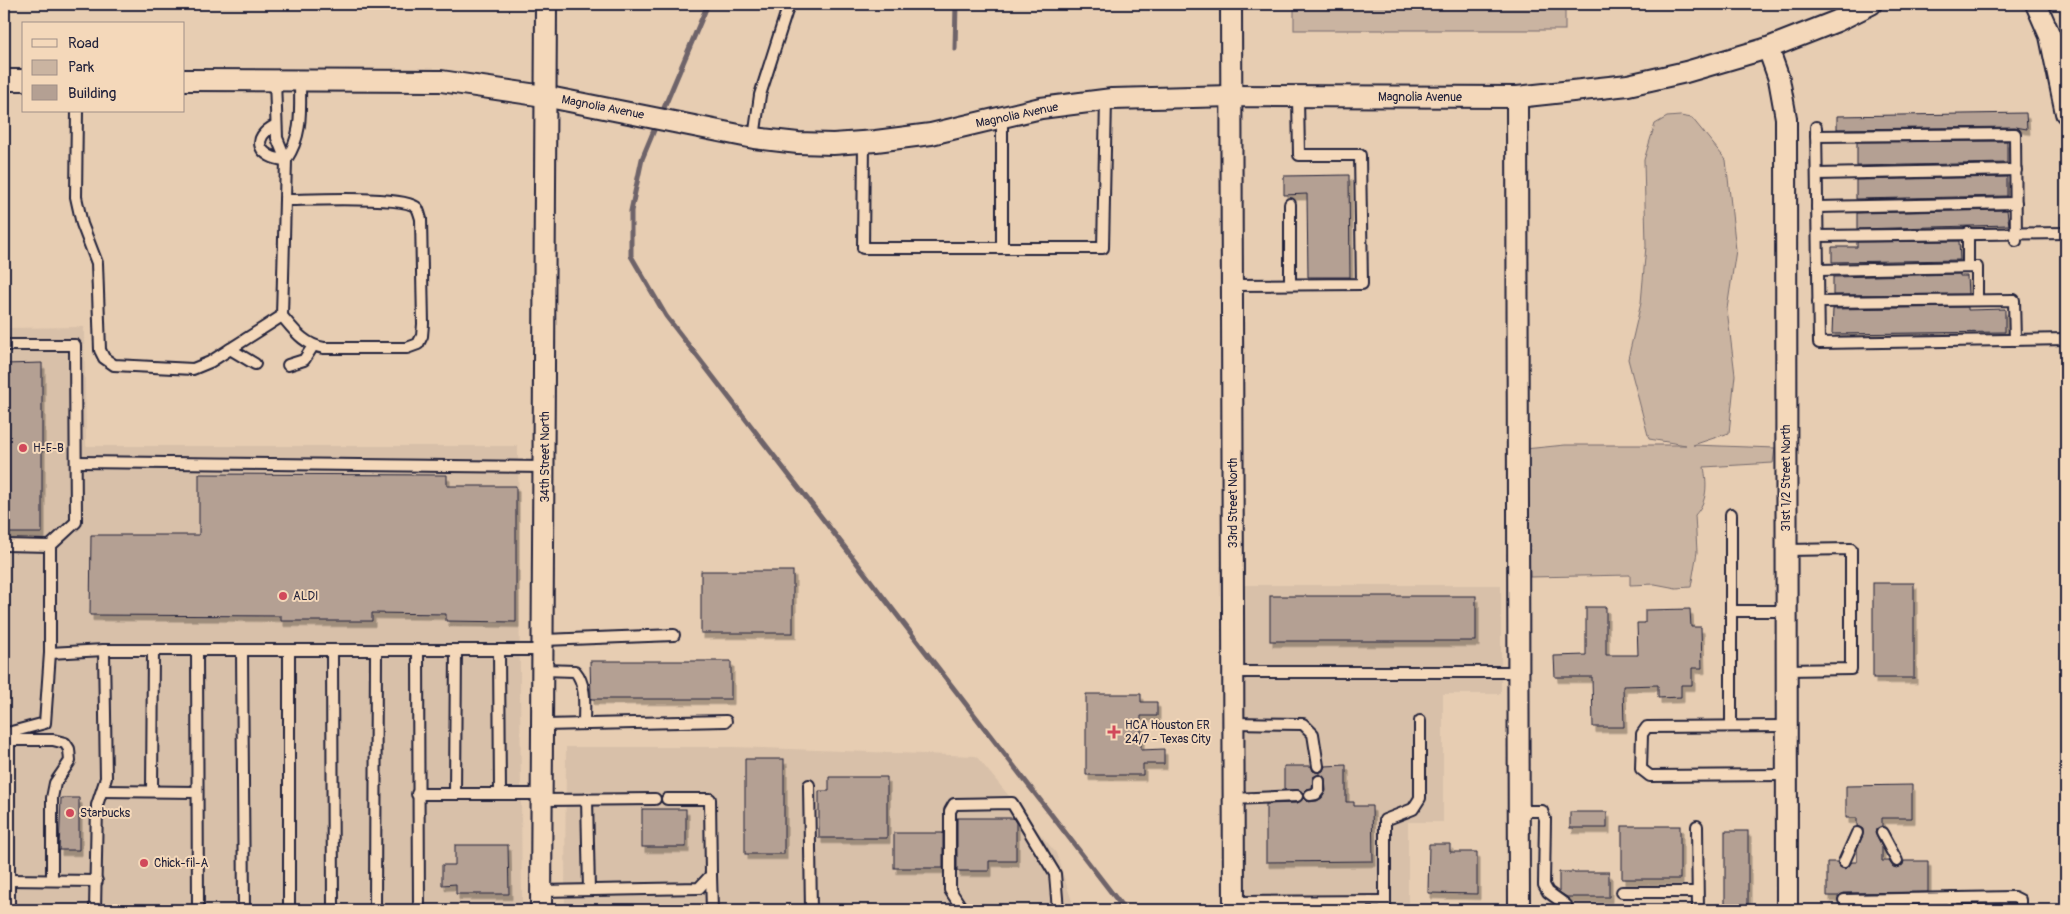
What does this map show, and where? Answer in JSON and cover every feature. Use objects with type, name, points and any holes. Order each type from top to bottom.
[{"type":"street","name":"34th Street North","points":[[542,901],[545,467],[544,96],[546,4]]},
{"type":"street","name":"33rd Street North","points":[[1231,4],[1234,906]]},
{"type":"street","name":"Magnolia Avenue","points":[[185,80],[441,81],[544,96],[754,138],[798,143],[864,142],[931,134],[1041,108],[1106,100],[1232,96],[1517,97],[1628,85],[1686,72],[1768,48],[1837,21],[1872,4]]},
{"type":"street","points":[[2036,4],[2050,36],[2066,113]]},
{"type":"street","name":"31st 1/2 Street North","points":[[1768,48],[1779,79],[1786,118],[1787,910]]},
{"type":"street","points":[[4,80],[22,80]]},
{"type":"street","points":[[1517,97],[1519,910]]},
{"type":"lane","points":[[754,138],[760,95],[789,4]]},
{"type":"lane","points":[[275,80],[277,138],[286,160],[282,316],[303,340],[313,346],[407,348],[418,344],[422,336],[424,324],[421,219],[416,208],[412,205],[388,200],[285,200]]},
{"type":"lane","points":[[286,160],[294,148],[299,132],[300,80]]},
{"type":"lane","points":[[1232,284],[1362,284],[1360,155],[1298,155],[1298,97]]},
{"type":"lane","points":[[864,142],[863,248],[1103,248],[1106,100]]},
{"type":"lane","points":[[77,112],[76,197],[80,218],[96,264],[99,341],[104,358],[114,365],[193,369],[210,362],[282,316]]},
{"type":"lane","points":[[1002,117],[1002,248]]},
{"type":"lane","points":[[276,125],[262,135],[261,148],[270,158],[286,160]]},
{"type":"lane","points":[[2016,237],[2015,134],[1816,131],[1819,343],[2066,339]]},
{"type":"lane","points":[[1816,174],[2016,170]]},
{"type":"lane","points":[[1817,207],[2016,203]]},
{"type":"lane","points":[[1290,204],[1290,284]]},
{"type":"lane","points":[[1818,236],[1968,233],[2016,237],[2066,233]]},
{"type":"lane","points":[[1968,233],[1968,267]]},
{"type":"lane","points":[[1818,270],[1976,267],[1978,300]]},
{"type":"lane","points":[[1818,302],[2014,300],[2015,340]]},
{"type":"lane","points":[[4,344],[75,345],[77,462],[76,522],[50,546],[4,545]]},
{"type":"lane","points":[[288,365],[304,360],[313,346]]},
{"type":"lane","points":[[230,349],[255,364]]},
{"type":"lane","points":[[77,462],[545,467]]},
{"type":"lane","points":[[1731,514],[1731,726]]},
{"type":"lane","points":[[6,737],[45,723],[50,653],[50,546]]},
{"type":"lane","points":[[1786,550],[1850,549],[1850,669],[1786,670]]},
{"type":"lane","points":[[1731,611],[1786,611]]},
{"type":"lane","points":[[50,653],[104,650],[499,650],[674,635]]},
{"type":"lane","points":[[95,910],[97,805],[106,778],[104,650]]},
{"type":"lane","points":[[152,791],[153,650]]},
{"type":"lane","points":[[196,650],[198,910]]},
{"type":"lane","points":[[242,650],[244,910]]},
{"type":"lane","points":[[289,650],[289,910]]},
{"type":"lane","points":[[332,650],[333,910]]},
{"type":"lane","points":[[375,910],[376,650]]},
{"type":"lane","points":[[418,650],[417,794],[419,910]]},
{"type":"lane","points":[[455,794],[456,650]]},
{"type":"lane","points":[[499,650],[500,794]]},
{"type":"lane","points":[[543,670],[575,671],[579,675],[583,688],[584,724]]},
{"type":"lane","points":[[1233,672],[1518,672]]},
{"type":"lane","points":[[543,725],[726,721]]},
{"type":"lane","points":[[1234,906],[1385,906],[1385,820],[1413,809],[1420,798],[1420,721]]},
{"type":"lane","points":[[1233,723],[1303,724],[1313,734],[1318,766]]},
{"type":"lane","points":[[1786,726],[1648,727],[1642,734],[1642,769],[1650,776],[1787,775]]},
{"type":"lane","points":[[6,737],[7,880],[10,910]]},
{"type":"lane","points":[[6,737],[53,740],[65,743],[69,749],[70,761],[55,783],[52,798],[52,880]]},
{"type":"lane","points":[[1310,796],[1316,794],[1319,790],[1319,781]]},
{"type":"lane","points":[[809,785],[811,910]]},
{"type":"lane","points":[[102,791],[198,792]]},
{"type":"lane","points":[[417,794],[500,794],[587,799],[655,799]]},
{"type":"lane","points":[[1234,799],[1297,796]]},
{"type":"lane","points":[[587,799],[589,890]]},
{"type":"lane","points":[[667,799],[710,799],[712,910]]},
{"type":"lane","points":[[963,910],[950,890],[950,811],[954,804],[1012,803],[1055,874],[1058,910]]},
{"type":"lane","points":[[1518,811],[1542,811],[1545,819],[1544,885],[1548,892],[1566,905],[1566,910]]},
{"type":"lane","points":[[1697,826],[1698,910]]},
{"type":"lane","points":[[1844,862],[1857,834]]},
{"type":"lane","points":[[1882,834],[1897,861]]},
{"type":"lane","points":[[542,901],[589,890],[699,888],[711,875]]},
{"type":"lane","points":[[7,880],[96,881]]},
{"type":"lane","points":[[1622,892],[1698,892]]},
{"type":"lane","points":[[1844,902],[1898,902],[2014,896],[2020,900],[2020,910]]},
{"type":"lane","points":[[1952,898],[1952,910]]},
{"type":"shaded area","points":[[84,327],[86,446],[518,446],[522,910],[4,910],[4,328]]},
{"type":"shaded area","points":[[1243,585],[1501,585],[1501,694],[1443,694],[1443,822],[1408,822],[1408,910],[1243,910]]},
{"type":"shaded area","points":[[566,747],[733,747],[976,756],[1056,853],[1075,910],[732,910],[731,904],[565,903]]},
{"type":"green space","points":[[1294,4],[1565,4],[1565,30],[1294,30]]},
{"type":"green space","points":[[1680,116],[1692,118],[1726,160],[1736,250],[1727,309],[1735,375],[1729,433],[1693,445],[1775,448],[1773,463],[1704,467],[1706,492],[1702,504],[1695,515],[1697,552],[1691,587],[1676,588],[1655,584],[1630,585],[1630,575],[1530,577],[1525,449],[1565,445],[1686,445],[1649,439],[1628,359],[1641,303],[1646,246],[1644,160],[1655,124],[1667,117]]},
{"type":"building","points":[[2026,113],[2027,129],[2015,127],[1837,129],[1837,116]]},
{"type":"building","points":[[2007,141],[2007,163],[1857,166],[1857,142]]},
{"type":"building","points":[[1349,175],[1350,277],[1308,277],[1307,194],[1284,195],[1284,176]]},
{"type":"building","points":[[2007,177],[2007,196],[1856,199],[1856,180]]},
{"type":"building","points":[[2007,210],[2009,225],[1857,229],[1857,213]]},
{"type":"building","points":[[1959,241],[1960,260],[1832,262],[1832,247],[1857,247],[1857,242]]},
{"type":"building","points":[[1960,274],[1960,276],[1967,276],[1968,294],[1833,295],[1833,277]]},
{"type":"building","points":[[1968,307],[1968,310],[2005,309],[2005,332],[1832,334],[1833,309]]},
{"type":"building","name":"H-E-B","points":[[42,363],[42,533],[4,533],[4,364]]},
{"type":"building","points":[[199,474],[447,475],[447,486],[516,486],[516,622],[446,621],[446,614],[372,613],[372,621],[281,621],[281,616],[90,615],[91,535],[199,535]]},
{"type":"building","points":[[701,571],[793,571],[793,633],[701,633]]},
{"type":"building","points":[[1873,583],[1914,583],[1914,678],[1873,678]]},
{"type":"building","points":[[1270,596],[1476,596],[1476,641],[1270,641]]},
{"type":"building","points":[[1586,607],[1606,607],[1606,655],[1638,655],[1637,623],[1645,623],[1645,610],[1690,609],[1691,627],[1701,627],[1702,668],[1692,668],[1692,685],[1681,685],[1681,697],[1658,698],[1658,685],[1623,686],[1624,727],[1593,727],[1592,677],[1555,677],[1554,656],[1586,655]]},
{"type":"building","points":[[590,661],[731,661],[731,699],[591,699]]},
{"type":"building","points":[[1086,694],[1141,694],[1141,702],[1157,702],[1157,716],[1141,716],[1141,750],[1164,749],[1164,764],[1143,764],[1143,775],[1086,775]]},
{"type":"building","points":[[745,759],[784,759],[784,854],[745,854]]},
{"type":"building","points":[[1346,765],[1346,802],[1354,802],[1354,806],[1372,806],[1373,861],[1266,862],[1266,804],[1298,803],[1304,797],[1308,802],[1317,801],[1322,798],[1326,791],[1325,778],[1319,774],[1313,777],[1312,788],[1306,789],[1303,794],[1300,790],[1284,790],[1284,766],[1311,766],[1313,771],[1319,773],[1323,771],[1325,766]]},
{"type":"building","points":[[829,777],[887,777],[887,838],[819,838],[819,791],[829,791]]},
{"type":"building","points":[[1912,785],[1912,818],[1882,818],[1882,826],[1876,829],[1875,833],[1882,847],[1882,861],[1889,861],[1893,867],[1897,868],[1903,865],[1904,861],[1928,861],[1928,892],[1844,893],[1839,896],[1827,896],[1827,862],[1837,862],[1844,869],[1852,862],[1857,862],[1857,849],[1863,835],[1863,829],[1857,826],[1857,818],[1846,818],[1846,786]]},
{"type":"building","name":"Starbucks","points":[[61,798],[79,798],[79,850],[59,850]]},
{"type":"building","points":[[642,809],[686,809],[686,847],[642,847]]},
{"type":"building","points":[[1570,812],[1607,812],[1607,828],[1570,828]]},
{"type":"building","points":[[957,818],[1013,818],[1016,823],[1016,861],[989,861],[989,871],[957,871]]},
{"type":"building","points":[[1622,826],[1680,826],[1680,879],[1622,879]]},
{"type":"building","points":[[1725,831],[1748,831],[1748,910],[1725,910]]},
{"type":"building","points":[[894,833],[943,833],[943,868],[894,868]]},
{"type":"building","points":[[1429,844],[1450,844],[1450,852],[1477,852],[1477,894],[1428,893]]},
{"type":"building","points":[[455,845],[508,845],[509,894],[456,894],[456,884],[442,885],[442,865],[455,865]]},
{"type":"building","points":[[1559,872],[1609,872],[1609,897],[1567,897],[1559,892]]},
{"type":"waterway","points":[[661,115],[708,4]]},
{"type":"waterway","points":[[955,49],[956,4]]},
{"type":"waterway","points":[[657,123],[642,159],[631,211],[631,256],[666,316],[1125,910]]},
{"type":"place","name":"H-E-B","points":[[23,448]]},
{"type":"place","name":"ALDI","points":[[283,596]]},
{"type":"place","name":"HCA Houston ER 24/7 - Texas City","points":[[1114,732]]},
{"type":"place","name":"Starbucks","points":[[70,813]]},
{"type":"place","name":"Chick-fil-A","points":[[144,863]]}]
